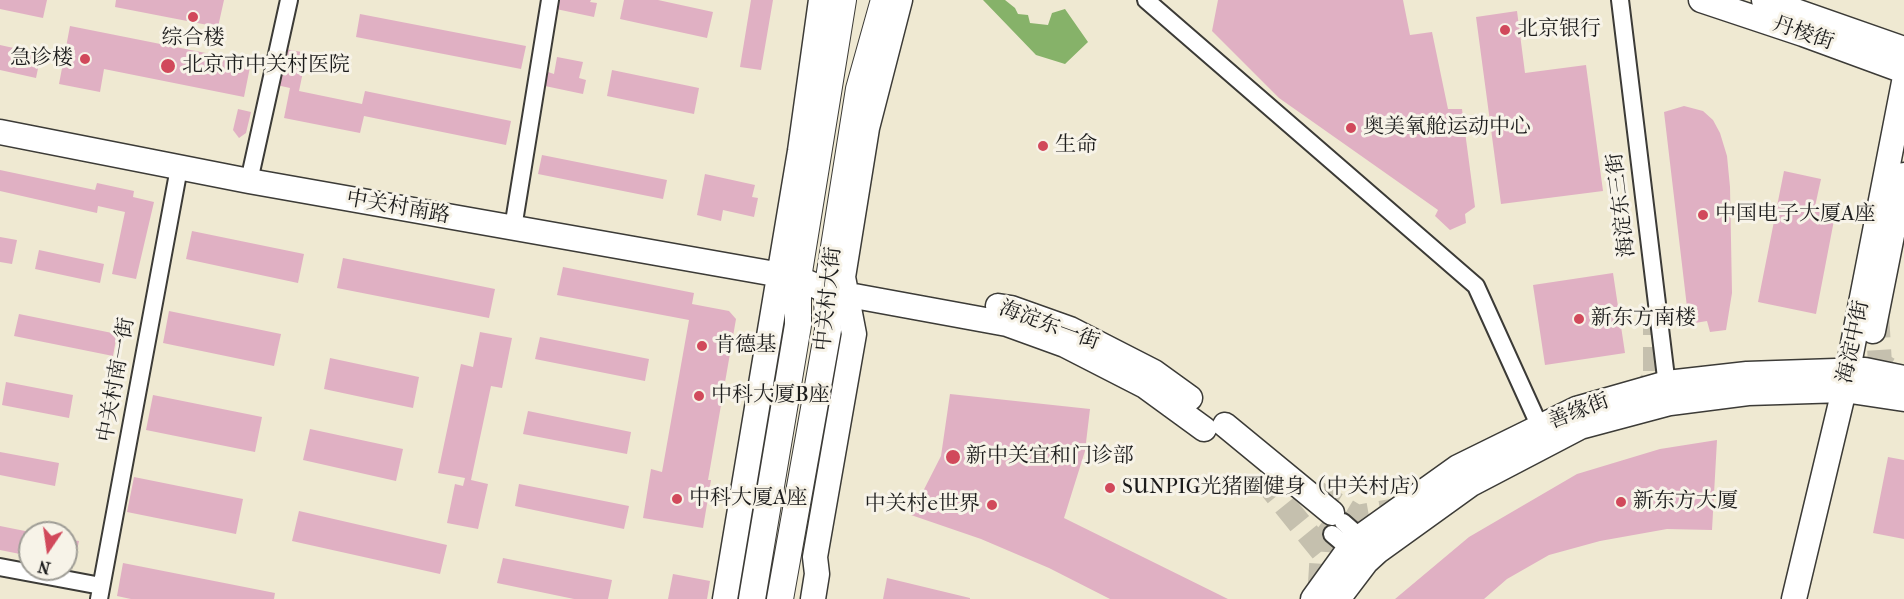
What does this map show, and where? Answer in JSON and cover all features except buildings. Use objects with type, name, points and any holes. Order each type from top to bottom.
[{"type":"main road","name":"中关村大街","points":[[752,599],[798,325],[789,276],[843,0]]},
{"type":"main road","name":"中关村大街","points":[[780,599],[837,284],[859,89],[884,0]]},
{"type":"street","points":[[249,181],[289,0]]},
{"type":"street","points":[[513,228],[550,0]]},
{"type":"street","name":"中关村大街","points":[[725,599],[789,276],[800,151],[821,0]]},
{"type":"street","name":"中关村大街","points":[[837,284],[867,128],[900,0]]},
{"type":"street","points":[[1146,0],[1476,286],[1540,427]]},
{"type":"street","name":"海淀东三街","points":[[1620,0],[1668,393]]},
{"type":"street","name":"丹棱街","points":[[1701,0],[1904,71]]},
{"type":"street","name":"丹棱街","points":[[1764,0],[1904,49]]},
{"type":"street","name":"海淀中街","points":[[1811,599],[1854,380],[1904,82]]},
{"type":"street","name":"中关村南路","points":[[0,132],[249,181],[789,276]]},
{"type":"street","name":"中关村南一街","points":[[100,593],[179,168]]},
{"type":"street","name":"海淀中街","points":[[1794,599],[1895,229],[1904,175]]},
{"type":"street","name":"海淀东一街","points":[[789,276],[1011,308],[1070,329],[1154,372],[1214,427],[1347,537]]},
{"type":"street","points":[[813,599],[817,574],[815,557],[854,334],[837,284]]},
{"type":"street","name":"善缘街","points":[[1313,599],[1347,537],[1458,467],[1576,409],[1668,393],[1747,375],[1854,380],[1904,378]]},
{"type":"street","name":"善缘街","points":[[1854,380],[1904,399]]},
{"type":"street","name":"善缘街","points":[[1347,537],[1471,484],[1580,426],[1668,393]]},
{"type":"street","name":"善缘街","points":[[1338,599],[1347,537]]},
{"type":"street","points":[[0,567],[100,593]]},
{"type":"green space","points":[[983,0],[1005,0],[1015,8],[1018,14],[1028,15],[1030,23],[1048,25],[1052,13],[1065,9],[1088,42],[1065,64],[1036,55]]},
{"type":"tunnel","points":[[1877,314],[1880,364],[1904,378]]},
{"type":"tunnel","points":[[1637,401],[1655,377],[1655,325]]},
{"type":"tunnel","points":[[1262,477],[1322,551],[1319,599]]},
{"type":"tunnel","points":[[1316,492],[1357,517],[1402,509]]},
{"type":"tunnel","points":[[1320,525],[1332,534]]},
{"type":"place","name":"综合楼","points":[[193,17]]},
{"type":"place","name":"北京银行","points":[[1505,30]]},
{"type":"place","name":"急诊楼","points":[[85,59]]},
{"type":"place","name":"北京市中关村医院","points":[[168,66]]},
{"type":"place","name":"奥美氧舱运动中心","points":[[1351,128]]},
{"type":"place","name":"生命","points":[[1043,146]]},
{"type":"place","name":"中国电子大厦A座","points":[[1703,215]]},
{"type":"place","name":"新东方南楼","points":[[1579,319]]},
{"type":"place","name":"肯德基","points":[[702,346]]},
{"type":"place","name":"中科大厦B座","points":[[699,396]]},
{"type":"place","name":"新中关宜和门诊部","points":[[953,457]]},
{"type":"place","name":"SUNPIG光猪圈健身（中关村店）","points":[[1110,488]]},
{"type":"place","name":"中科大厦A座","points":[[677,499]]},
{"type":"place","name":"新东方大厦","points":[[1621,502]]},
{"type":"place","name":"中关村e世界","points":[[992,505]]}]
